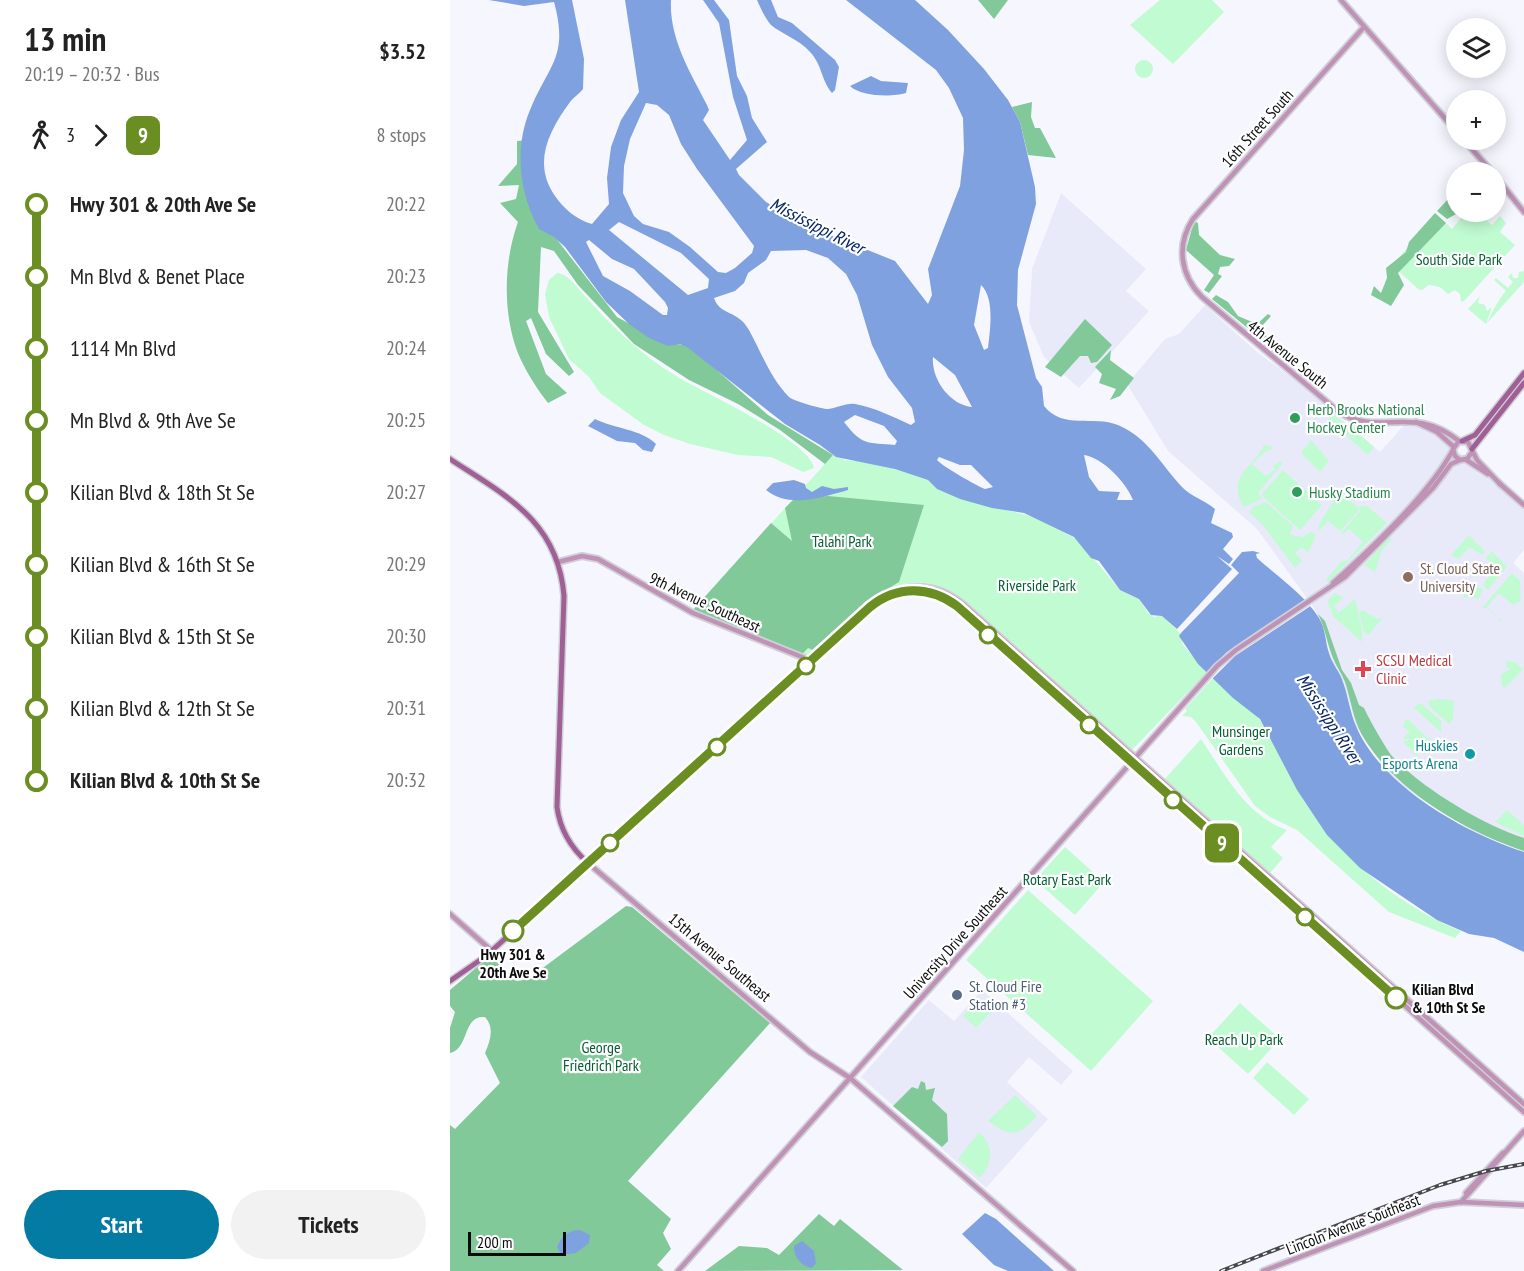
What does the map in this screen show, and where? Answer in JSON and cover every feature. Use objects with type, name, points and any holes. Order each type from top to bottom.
[{"type":"main road","points":[[1460,441],[1475,435],[1524,373]]},
{"type":"main road","points":[[1472,451],[1524,383]]},
{"type":"main road","name":"15th Avenue Southeast","points":[[450,459],[524,510],[545,535],[558,562],[564,596],[557,807],[568,841],[588,863]]},
{"type":"main road","points":[[450,981],[492,951],[588,863]]},
{"type":"street","points":[[1341,0],[1446,119]]},
{"type":"street","name":"16th Street South","points":[[1182,253],[1185,235],[1196,214],[1364,27]]},
{"type":"street","points":[[1473,150],[1483,162]]},
{"type":"street","points":[[1506,190],[1524,212]]},
{"type":"street","name":"4th Avenue South","points":[[1182,253],[1188,277],[1200,295],[1337,411],[1365,422],[1413,421]]},
{"type":"street","points":[[1413,421],[1434,426],[1460,441],[1467,442],[1501,485]]},
{"type":"street","points":[[1413,421],[1434,430],[1463,460],[1501,485],[1524,505]]},
{"type":"street","points":[[1323,593],[1401,515],[1440,471],[1460,441]]},
{"type":"street","points":[[1323,593],[1352,570],[1433,488],[1451,464],[1463,460],[1472,451]]},
{"type":"street","name":"9th Avenue Southeast","points":[[558,562],[582,556],[598,559],[693,613],[812,661]]},
{"type":"street","points":[[588,863],[870,607],[895,591],[932,593],[952,602],[1524,1104]]},
{"type":"street","name":"University Drive Southeast","points":[[678,1271],[1230,655],[1323,593]]},
{"type":"street","points":[[1134,761],[1524,1112]]},
{"type":"street","name":"15th Avenue Southeast","points":[[588,863],[810,1052],[850,1078],[1073,1271]]},
{"type":"street","points":[[450,914],[492,951]]},
{"type":"street","points":[[1461,1202],[1524,1131]]},
{"type":"street","name":"Lincoln Avenue Southeast","points":[[1263,1271],[1409,1213],[1461,1202],[1524,1205]]},
{"type":"shaded area","points":[[1061,193],[1146,269],[1126,291],[1149,311],[1079,388],[1044,357],[1029,322],[1032,269]]},
{"type":"shaded area","name":"St. Cloud State University","points":[[1205,305],[1257,352],[1298,382],[1380,452],[1405,424],[1421,426],[1441,436],[1524,510],[1524,550],[1513,563],[1524,573],[1524,852],[1471,830],[1406,789],[1384,768],[1356,726],[1343,681],[1331,659],[1325,631],[1314,608],[1257,529],[1168,451],[1127,384],[1165,339],[1179,334]]},
{"type":"shaded area","points":[[982,990],[1073,1071],[1061,1085],[1029,1057],[1007,1082],[1048,1119],[986,1188],[861,1077],[929,1000],[954,1021]]},
{"type":"green space","points":[[978,0],[1008,0],[994,19]]},
{"type":"green space","points":[[1160,0],[1212,0],[1224,12],[1173,64],[1130,25]]},
{"type":"green space","points":[[1144,60],[1150,63],[1153,69],[1150,75],[1144,78],[1138,75],[1135,69],[1138,63]]},
{"type":"green space","points":[[1032,102],[1031,117],[1035,128],[1040,128],[1056,158],[1028,155],[1020,122],[1012,107]]},
{"type":"green space","points":[[528,140],[538,227],[555,237],[617,317],[665,343],[688,345],[768,415],[833,455],[825,464],[780,430],[738,404],[689,380],[634,344],[578,285],[554,251],[541,247],[538,312],[574,372],[569,376],[546,354],[531,318],[526,321],[546,374],[567,393],[548,403],[521,360],[510,327],[507,273],[509,255],[518,222],[500,203],[516,199],[519,185],[498,186],[517,164],[517,141]]},
{"type":"green space","points":[[1446,201],[1446,218],[1437,211]]},
{"type":"green space","points":[[1435,213],[1446,223],[1398,273],[1404,285],[1391,306],[1371,295],[1374,286],[1381,293],[1387,278],[1386,268],[1406,252],[1409,242]]},
{"type":"green space","name":"South Side Park","points":[[1437,215],[1452,229],[1458,222],[1489,222],[1492,225],[1495,222],[1505,222],[1500,232],[1515,245],[1461,302],[1460,294],[1455,290],[1448,294],[1440,287],[1429,285],[1422,290],[1418,289],[1392,265]]},
{"type":"green space","points":[[1194,221],[1198,223],[1199,235],[1220,255],[1235,259],[1229,266],[1220,267],[1218,274],[1222,276],[1209,293],[1204,290],[1214,275],[1186,250]]},
{"type":"green space","points":[[1524,271],[1524,282],[1487,323],[1506,291],[1494,280],[1496,278],[1508,288],[1513,282],[1508,277],[1512,273],[1513,278],[1518,278],[1519,272]]},
{"type":"green space","points":[[557,273],[569,278],[616,329],[651,359],[676,376],[776,431],[808,457],[814,468],[803,472],[771,457],[738,455],[690,444],[664,435],[644,425],[600,393],[589,377],[569,359],[549,317],[545,294],[549,280]]},
{"type":"green space","points":[[1216,295],[1228,302],[1238,316],[1257,324],[1268,314],[1271,316],[1262,326],[1262,332],[1279,347],[1278,353],[1212,299]]},
{"type":"green space","points":[[1480,296],[1478,303],[1485,305],[1487,311],[1492,307],[1486,324],[1468,309]]},
{"type":"green space","points":[[1085,319],[1112,345],[1097,362],[1091,363],[1088,356],[1080,356],[1061,377],[1045,367]]},
{"type":"green space","points":[[1111,350],[1110,360],[1134,378],[1120,396],[1110,400],[1116,389],[1099,383],[1102,374],[1095,367]]},
{"type":"green space","points":[[1333,414],[1341,421],[1359,427],[1360,435],[1374,447],[1368,455],[1328,419]]},
{"type":"green space","points":[[1311,440],[1329,461],[1320,472],[1301,453]]},
{"type":"green space","points":[[1264,445],[1271,446],[1273,449],[1266,451],[1252,464],[1266,476],[1275,469],[1273,466],[1281,461],[1282,464],[1258,493],[1262,499],[1244,507],[1239,496],[1239,480]]},
{"type":"green space","name":"Riverside Park","points":[[833,455],[845,460],[877,463],[928,480],[937,489],[960,499],[1035,517],[1078,540],[1120,590],[1139,599],[1148,613],[1154,617],[1162,615],[1181,634],[1183,645],[1207,672],[1132,750],[966,602],[942,588],[920,583],[899,585],[880,594],[861,607],[809,657],[693,610]]},
{"type":"green space","name":"Husky Stadium","points":[[1283,470],[1322,505],[1300,530],[1261,495]]},
{"type":"green space","points":[[1343,495],[1360,509],[1340,531],[1328,521],[1319,531],[1318,527],[1335,498]]},
{"type":"green space","name":"Talahi Park","points":[[828,496],[924,505],[899,582],[873,598],[815,651],[808,648],[801,655],[693,610],[771,523],[792,541],[785,508],[794,499]]},
{"type":"green space","points":[[1266,502],[1293,526],[1290,535],[1303,537],[1311,532],[1316,535],[1308,553],[1301,547],[1295,553],[1302,560],[1295,568],[1262,524],[1249,512],[1253,507]]},
{"type":"green space","points":[[1359,506],[1367,506],[1387,523],[1328,582],[1326,580],[1342,561],[1347,561],[1363,542],[1349,529],[1341,533],[1361,510]]},
{"type":"green space","points":[[1469,535],[1485,552],[1482,555],[1470,547],[1458,559],[1451,555]]},
{"type":"green space","points":[[1390,537],[1392,539],[1381,552],[1375,572],[1364,565]]},
{"type":"green space","points":[[1491,551],[1507,566],[1488,590],[1482,584],[1487,585],[1484,582],[1495,569],[1486,558],[1488,554],[1496,561],[1489,554]]},
{"type":"green space","points":[[1512,573],[1520,581],[1521,601],[1513,605],[1499,593],[1487,607],[1499,619],[1487,608],[1482,608]]},
{"type":"green space","points":[[1466,580],[1476,588],[1483,588],[1479,598],[1464,597],[1460,591]]},
{"type":"green space","points":[[1335,593],[1343,598],[1334,606],[1338,611],[1336,615],[1355,599],[1362,629],[1362,642],[1334,617],[1327,601]]},
{"type":"green space","points":[[1362,610],[1378,619],[1383,618],[1368,635],[1364,632],[1359,613]]},
{"type":"green space","points":[[1318,614],[1325,621],[1342,670],[1351,683],[1359,705],[1364,708],[1392,756],[1419,780],[1453,804],[1490,824],[1524,838],[1524,851],[1501,843],[1455,820],[1432,806],[1392,774],[1359,729],[1345,682],[1333,658]]},
{"type":"green space","points":[[1506,661],[1515,662],[1523,669],[1506,687],[1502,687],[1501,674],[1512,668],[1507,668]]},
{"type":"green space","name":"Munsinger Gardens","points":[[1213,678],[1260,720],[1271,737],[1292,781],[1312,812],[1347,854],[1367,873],[1412,906],[1461,931],[1455,938],[1389,912],[1297,830],[1270,817],[1255,806],[1196,722],[1191,717],[1182,716],[1187,711],[1185,709]]},
{"type":"green space","points":[[1454,700],[1453,719],[1449,724],[1430,707],[1428,701]]},
{"type":"green space","points":[[1418,704],[1422,704],[1441,721],[1441,732],[1415,709],[1411,711]]},
{"type":"green space","points":[[1405,720],[1409,720],[1427,738],[1433,739],[1427,741],[1429,743],[1417,756],[1403,742],[1412,739],[1403,739],[1410,731],[1403,727]]},
{"type":"green space","points":[[1201,739],[1237,792],[1248,804],[1272,823],[1287,830],[1271,847],[1283,858],[1270,873],[1171,785],[1226,836],[1163,781]]},
{"type":"green space","points":[[1507,810],[1524,825],[1524,836],[1495,822]]},
{"type":"green space","name":"Rotary East Park","points":[[1065,847],[1104,882],[1075,915],[1035,880]]},
{"type":"green space","points":[[1028,890],[1153,1001],[1091,1071],[966,960]]},
{"type":"green space","name":"George Friedrich Park","points":[[626,906],[632,907],[770,1023],[628,1181],[671,1219],[663,1233],[671,1249],[657,1265],[664,1271],[450,1271],[450,1125],[455,1129],[500,1083],[485,1053],[491,1030],[485,1017],[473,1021],[461,1045],[450,1053],[450,1028],[455,1012],[450,1006],[450,990],[490,956],[517,981],[528,979]]},
{"type":"green space","points":[[979,999],[992,1011],[976,1028],[963,1016]]},
{"type":"green space","name":"Reach Up Park","points":[[1240,1003],[1280,1039],[1248,1074],[1208,1038]]},
{"type":"green space","points":[[1267,1062],[1309,1099],[1294,1115],[1253,1078]]},
{"type":"green space","points":[[921,1081],[925,1083],[926,1090],[935,1088],[932,1100],[947,1114],[948,1141],[942,1147],[893,1106],[912,1087],[918,1089]]},
{"type":"green space","points":[[1015,1095],[1037,1116],[1031,1123],[1020,1131],[1009,1132],[988,1121]]},
{"type":"green space","points":[[979,1132],[990,1149],[987,1167],[980,1178],[958,1159]]},
{"type":"green space","points":[[819,1214],[834,1226],[840,1219],[903,1270],[705,1271],[739,1246],[767,1248],[779,1255]]},
{"type":"water","points":[[489,0],[572,0],[584,59],[583,89],[570,102],[556,124],[544,159],[548,184],[555,196],[571,213],[592,224],[609,204],[607,178],[611,147],[621,120],[639,92],[625,0],[671,0],[673,28],[677,41],[709,110],[703,120],[730,160],[747,140],[733,97],[719,23],[703,0],[714,0],[729,20],[737,76],[747,96],[752,118],[767,142],[736,169],[739,175],[766,202],[803,224],[895,261],[928,304],[932,295],[928,269],[960,186],[964,150],[963,118],[949,88],[936,70],[846,0],[915,0],[948,30],[984,69],[1008,100],[1020,122],[1035,187],[1036,204],[1018,270],[1017,305],[1036,378],[1042,387],[1044,406],[1060,418],[1108,422],[1137,436],[1185,490],[1215,509],[1211,523],[1232,533],[1233,537],[1223,549],[1233,559],[1229,564],[1217,556],[1232,569],[1177,629],[1162,616],[1151,615],[1139,599],[1120,590],[1099,561],[1091,558],[1074,537],[1024,513],[992,508],[960,499],[937,489],[928,480],[895,469],[836,457],[785,424],[687,347],[680,344],[668,346],[649,338],[629,324],[606,302],[565,247],[554,237],[539,229],[527,201],[521,170],[522,140],[530,110],[555,59],[559,36],[554,2],[524,6]],"holes":[[[646,103],[657,105],[669,115],[681,144],[697,169],[754,246],[752,253],[735,268],[726,273],[718,272],[669,232],[643,224],[634,216],[623,193],[624,166],[630,139]],[[619,222],[681,253],[709,279],[708,288],[688,295],[609,230]],[[589,240],[612,259],[634,269],[665,302],[668,308],[667,315],[663,315],[630,291],[603,276],[586,242]],[[806,250],[828,258],[846,274],[857,295],[872,345],[888,377],[912,408],[915,422],[911,425],[862,405],[848,404],[828,409],[789,397],[772,374],[744,323],[720,308],[714,298],[735,291],[744,283],[748,273],[766,260],[771,251]],[[981,285],[990,306],[988,348],[984,350],[974,325]],[[933,357],[955,375],[972,407],[949,396],[935,374]],[[855,415],[884,426],[897,441],[895,445],[866,442],[844,422]],[[1084,455],[1099,461],[1113,472],[1133,500],[1117,500],[1120,492],[1099,491],[1089,477]],[[939,457],[960,465],[971,465],[993,487],[985,489],[945,467],[937,460]]]},
{"type":"water","points":[[757,0],[771,0],[778,17],[792,23],[835,60],[839,67],[835,90],[832,93],[814,57],[801,44],[771,25]]},
{"type":"water","points":[[871,76],[881,81],[908,83],[906,93],[877,95],[855,90],[850,86]]},
{"type":"water","points":[[595,419],[643,435],[656,444],[652,452],[643,450],[635,443],[617,441],[588,426]]},
{"type":"water","points":[[794,480],[805,484],[806,488],[812,492],[822,486],[834,489],[848,487],[848,490],[817,498],[795,500],[775,496],[766,490],[773,483]]},
{"type":"water","name":"Mississippi River","points":[[1242,552],[1260,553],[1256,554],[1257,558],[1298,593],[1319,618],[1330,657],[1343,682],[1356,726],[1368,748],[1384,768],[1427,804],[1452,820],[1476,833],[1524,852],[1524,952],[1494,938],[1469,934],[1437,920],[1360,868],[1327,835],[1297,790],[1260,719],[1233,698],[1198,664],[1179,636],[1239,573],[1231,565]]},
{"type":"water","points":[[985,1213],[996,1219],[1054,1271],[1008,1271],[994,1265],[962,1234]]},
{"type":"water","points":[[580,1230],[590,1235],[589,1243],[576,1253],[561,1255],[557,1247],[561,1240],[565,1235]]},
{"type":"water","points":[[802,1241],[814,1251],[816,1263],[812,1268],[801,1263],[795,1254],[794,1246]]},
{"type":"pier","points":[[1307,599],[1312,605],[1235,656],[1211,680],[1205,674],[1227,652]]},
{"type":"railway","points":[[1221,1271],[1440,1185],[1486,1171],[1524,1164]]},
{"type":"bus line","name":"9","points":[[513,931],[870,607],[895,591],[915,591],[932,593],[957,606],[1396,998]]},
{"type":"place","name":"Herb Brooks National Hockey Center","points":[[1295,418]]},
{"type":"place","name":"Husky Stadium","points":[[1297,492]]},
{"type":"place","name":"St. Cloud State University","points":[[1408,577]]},
{"type":"place","name":"SCSU Medical Clinic","points":[[1363,669]]},
{"type":"place","name":"Huskies Esports Arena","points":[[1470,754]]},
{"type":"place","name":"Hwy 301 & 20th Ave Se","points":[[513,931]]},
{"type":"place","name":"St. Cloud Fire Station #3","points":[[957,995]]},
{"type":"place","name":"Kilian Blvd & 10th St Se","points":[[1396,998]]}]
